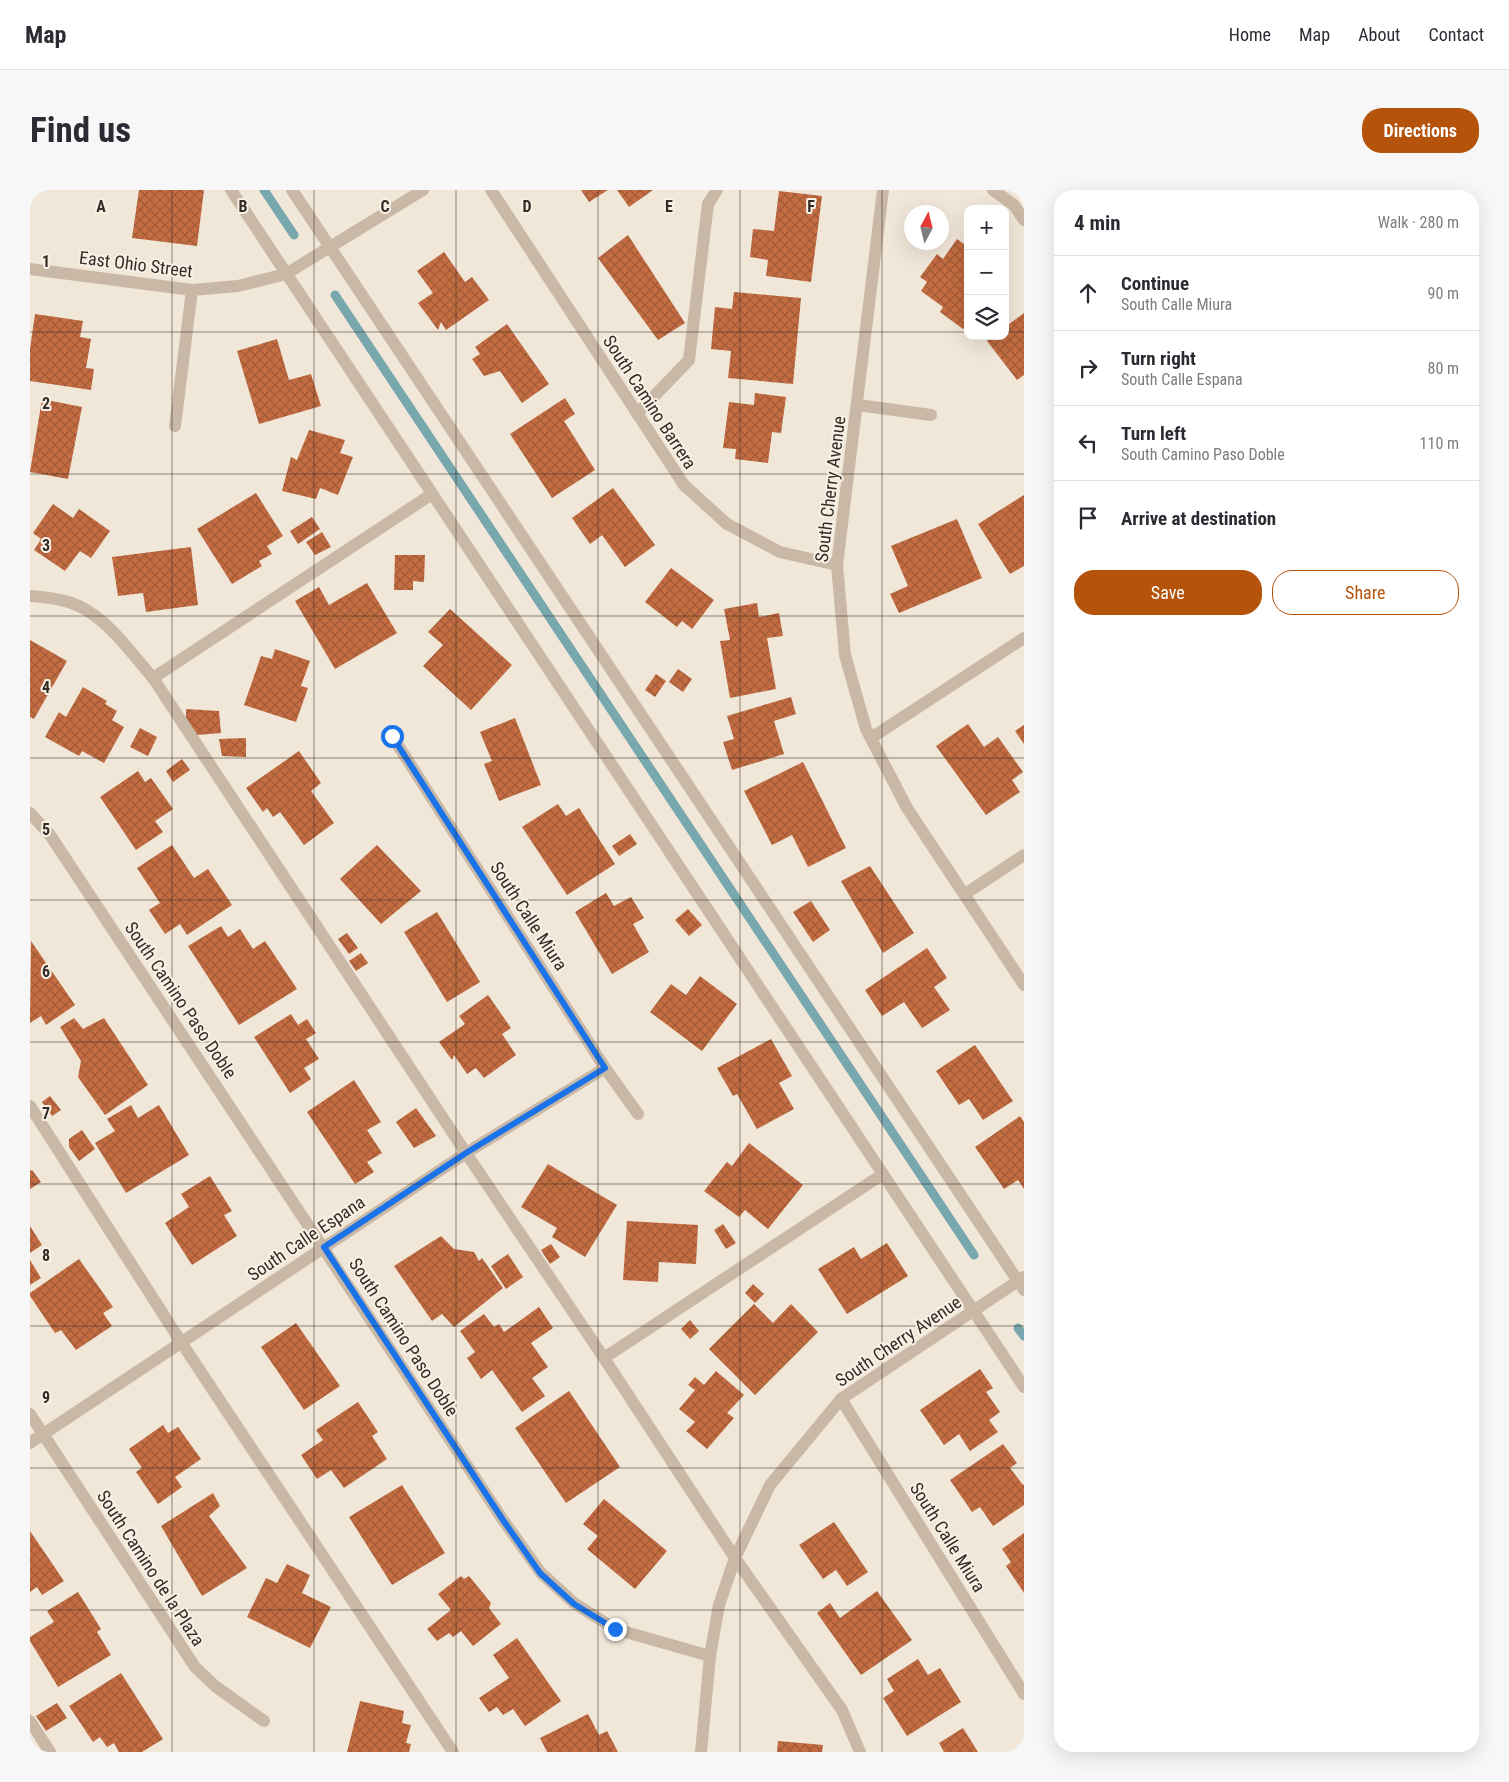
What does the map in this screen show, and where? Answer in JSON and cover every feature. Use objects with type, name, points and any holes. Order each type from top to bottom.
[{"type":"street","points":[[231,190],[1024,1387]]},
{"type":"street","points":[[292,190],[1022,1283]]},
{"type":"street","name":"East Ohio Street","points":[[30,269],[192,290],[238,286],[286,274],[423,190]]},
{"type":"street","name":"South Camino Barrera","points":[[491,190],[684,485],[727,524],[780,552],[837,565]]},
{"type":"street","points":[[637,414],[689,360],[708,204],[717,190]]},
{"type":"street","name":"South Cherry Avenue","points":[[883,190],[837,565],[846,655],[866,729],[907,808],[1024,985]]},
{"type":"street","points":[[993,190],[1014,205],[1024,220]]},
{"type":"street","points":[[175,426],[192,290]]},
{"type":"street","points":[[858,405],[930,415]]},
{"type":"street","points":[[153,678],[432,494]]},
{"type":"street","points":[[30,596],[50,598],[78,605],[97,616],[153,678],[735,1558],[842,1710],[860,1752]]},
{"type":"street","points":[[871,738],[1024,638]]},
{"type":"street","name":"South Calle Miura","points":[[392,736],[605,1068],[638,1114]]},
{"type":"street","name":"South Camino Paso Doble","points":[[30,813],[56,843],[503,1520],[540,1573],[574,1604],[615,1629],[710,1656]]},
{"type":"street","points":[[965,894],[1024,855]]},
{"type":"street","name":"South Calle Espana","points":[[30,1443],[466,1153],[605,1068]]},
{"type":"street","points":[[30,1106],[181,1342],[453,1752]]},
{"type":"street","points":[[604,1358],[883,1174]]},
{"type":"street","name":"South Cherry Avenue","points":[[701,1752],[710,1656],[719,1605],[735,1558],[770,1485],[842,1399],[974,1311],[1022,1283]]},
{"type":"street","name":"South Calle Miura","points":[[842,1399],[1024,1694]]},
{"type":"street","name":"South Camino de la Plaza","points":[[30,1414],[195,1667],[215,1686],[264,1721]]},
{"type":"street","points":[[30,1721],[50,1752]]},
{"type":"building","points":[[139,190],[204,190],[197,246],[132,238]]},
{"type":"building","points":[[581,190],[608,190],[589,202]]},
{"type":"building","points":[[617,190],[653,190],[629,207]]},
{"type":"building","points":[[779,191],[822,196],[811,282],[766,276],[768,260],[750,257],[753,229],[774,231]]},
{"type":"building","points":[[628,235],[685,323],[658,340],[598,258]]},
{"type":"building","points":[[957,239],[964,244],[963,329],[940,312],[943,307],[921,291],[927,282],[920,277],[937,254],[943,259]]},
{"type":"building","points":[[444,252],[465,282],[472,277],[489,300],[446,330],[441,322],[438,330],[418,303],[433,293],[417,271]]},
{"type":"building","points":[[734,292],[801,298],[793,384],[728,378],[731,351],[711,349],[715,307],[732,309]]},
{"type":"building","points":[[1024,313],[1024,375],[1017,380],[987,341],[1009,340],[1009,324]]},
{"type":"building","points":[[35,314],[83,321],[80,337],[91,339],[86,368],[94,369],[91,390],[30,381],[30,349]]},
{"type":"building","points":[[507,324],[549,384],[522,403],[500,371],[484,376],[472,359],[480,354],[475,347]]},
{"type":"building","points":[[277,339],[289,380],[311,374],[321,406],[259,424],[237,351]]},
{"type":"building","points":[[755,393],[786,397],[781,433],[772,432],[768,463],[735,459],[736,449],[723,448],[729,402],[754,405]]},
{"type":"building","points":[[565,398],[575,414],[564,421],[595,470],[552,498],[510,434]]},
{"type":"building","points":[[42,399],[82,407],[68,479],[30,472]]},
{"type":"building","points":[[309,430],[345,440],[340,453],[353,457],[338,495],[320,488],[316,499],[282,491],[291,457],[297,460]]},
{"type":"building","points":[[613,488],[655,545],[625,567],[602,535],[590,544],[572,518]]},
{"type":"building","points":[[256,493],[283,536],[267,546],[272,554],[259,561],[262,566],[232,584],[197,529]]},
{"type":"building","points":[[1024,495],[1024,566],[1010,574],[978,524]]},
{"type":"building","points":[[53,504],[73,518],[79,509],[110,531],[91,558],[80,551],[65,571],[34,550],[41,539],[33,533]]},
{"type":"building","points":[[312,517],[320,529],[298,544],[290,531]]},
{"type":"building","points":[[957,519],[982,578],[899,613],[890,594],[908,586],[891,546]]},
{"type":"building","points":[[322,532],[331,547],[315,555],[306,542]]},
{"type":"building","points":[[191,547],[198,605],[146,612],[143,593],[118,596],[112,557]]},
{"type":"building","points":[[395,555],[425,555],[424,582],[413,581],[413,590],[394,590]]},
{"type":"building","points":[[671,568],[714,600],[692,629],[682,621],[677,627],[645,602]]},
{"type":"building","points":[[367,583],[397,633],[335,669],[295,601],[319,587],[329,605]]},
{"type":"building","points":[[757,603],[759,617],[779,613],[783,636],[767,638],[776,689],[730,698],[720,641],[730,640],[724,609]]},
{"type":"building","points":[[450,609],[512,665],[471,710],[423,666],[443,645],[428,632]]},
{"type":"building","points":[[30,640],[67,661],[34,719],[30,717]]},
{"type":"building","points":[[275,649],[310,661],[301,686],[308,688],[296,722],[244,705],[261,656],[272,659]]},
{"type":"building","points":[[678,669],[692,679],[683,692],[669,682]]},
{"type":"building","points":[[656,674],[666,681],[655,697],[645,690]]},
{"type":"building","points":[[83,687],[107,701],[105,704],[117,711],[112,720],[124,727],[104,763],[82,751],[79,756],[45,737],[59,712],[66,717]]},
{"type":"building","points":[[791,697],[796,714],[774,721],[784,754],[732,770],[723,742],[734,739],[727,716]]},
{"type":"building","points":[[186,709],[219,711],[221,733],[197,735],[186,720]]},
{"type":"building","points":[[515,718],[541,785],[499,801],[484,764],[492,761],[480,732]]},
{"type":"building","points":[[968,724],[984,747],[998,737],[1023,772],[1012,780],[1020,792],[986,815],[936,746]]},
{"type":"building","points":[[1024,725],[1024,744],[1015,731]]},
{"type":"building","points":[[140,728],[157,737],[148,756],[130,747]]},
{"type":"building","points":[[246,738],[246,757],[222,756],[219,739]]},
{"type":"building","points":[[299,751],[321,783],[311,791],[334,823],[304,845],[280,812],[273,817],[267,808],[263,812],[246,788]]},
{"type":"building","points":[[182,759],[190,770],[173,782],[166,771]]},
{"type":"building","points":[[803,762],[846,848],[808,867],[792,835],[772,845],[744,791]]},
{"type":"building","points":[[138,771],[145,782],[151,778],[173,809],[155,821],[163,832],[136,850],[100,797]]},
{"type":"building","points":[[558,804],[566,816],[579,808],[615,864],[567,895],[522,827]]},
{"type":"building","points":[[630,834],[637,844],[619,856],[612,846]]},
{"type":"building","points":[[172,845],[194,878],[208,869],[232,905],[187,935],[180,924],[165,934],[149,910],[160,903],[137,868]]},
{"type":"building","points":[[377,845],[421,891],[381,924],[340,879]]},
{"type":"building","points":[[870,866],[914,933],[883,953],[841,881]]},
{"type":"building","points":[[606,893],[614,906],[631,897],[644,918],[633,924],[649,952],[612,974],[575,912]]},
{"type":"building","points":[[811,901],[830,930],[813,942],[793,912]]},
{"type":"building","points":[[688,909],[702,925],[689,936],[675,920]]},
{"type":"building","points":[[437,912],[480,982],[447,1002],[404,932]]},
{"type":"building","points":[[221,926],[228,937],[240,929],[253,949],[265,941],[297,989],[239,1025],[188,946]]},
{"type":"building","points":[[347,933],[358,948],[349,954],[338,939]]},
{"type":"building","points":[[31,941],[75,1005],[46,1025],[41,1016],[30,1023]]},
{"type":"building","points":[[927,948],[947,978],[934,987],[950,1010],[922,1028],[904,1002],[882,1016],[865,990]]},
{"type":"building","points":[[361,953],[368,963],[356,971],[349,961]]},
{"type":"building","points":[[700,976],[737,1004],[702,1051],[650,1012],[671,984],[686,995]]},
{"type":"building","points":[[488,995],[511,1028],[502,1034],[516,1055],[484,1078],[476,1068],[467,1074],[454,1055],[452,1060],[439,1042],[465,1024],[459,1016]]},
{"type":"building","points":[[291,1014],[298,1025],[307,1019],[316,1033],[306,1039],[319,1059],[304,1068],[311,1079],[290,1093],[254,1037]]},
{"type":"building","points":[[74,1018],[83,1029],[104,1018],[148,1085],[105,1115],[78,1077],[81,1061],[60,1027]]},
{"type":"building","points":[[771,1039],[792,1076],[779,1083],[794,1109],[757,1129],[737,1094],[733,1096],[717,1068]]},
{"type":"building","points":[[975,1045],[1013,1101],[983,1120],[969,1099],[959,1105],[936,1071]]},
{"type":"building","points":[[354,1080],[381,1122],[367,1130],[382,1153],[367,1162],[374,1172],[355,1184],[307,1112]]},
{"type":"building","points":[[50,1096],[61,1110],[52,1116],[42,1102]]},
{"type":"building","points":[[131,1105],[138,1118],[159,1105],[189,1155],[126,1193],[95,1143],[115,1131],[107,1119]]},
{"type":"building","points":[[416,1108],[436,1136],[414,1148],[396,1122]]},
{"type":"building","points":[[1020,1116],[1024,1122],[1024,1189],[1018,1180],[1004,1189],[975,1147]]},
{"type":"building","points":[[82,1130],[95,1149],[79,1161],[69,1147],[69,1139]]},
{"type":"building","points":[[749,1143],[803,1185],[768,1229],[745,1210],[739,1217],[704,1191],[727,1162],[732,1166]]},
{"type":"building","points":[[548,1164],[617,1205],[585,1257],[552,1237],[557,1228],[521,1207]]},
{"type":"building","points":[[32,1170],[41,1182],[30,1189],[30,1171]]},
{"type":"building","points":[[210,1176],[232,1211],[224,1215],[237,1236],[192,1265],[165,1223],[189,1207],[181,1194]]},
{"type":"building","points":[[627,1221],[698,1225],[696,1264],[659,1262],[658,1282],[623,1280]]},
{"type":"building","points":[[723,1224],[736,1243],[726,1249],[714,1230]]},
{"type":"building","points":[[30,1226],[42,1245],[30,1253]]},
{"type":"building","points":[[441,1236],[454,1249],[474,1252],[479,1261],[482,1258],[503,1288],[454,1327],[442,1314],[432,1321],[394,1266]]},
{"type":"building","points":[[887,1243],[908,1276],[847,1314],[818,1269],[854,1247],[861,1259]]},
{"type":"building","points":[[551,1244],[560,1257],[550,1264],[541,1250]]},
{"type":"building","points":[[508,1254],[523,1277],[506,1289],[491,1266]]},
{"type":"building","points":[[79,1259],[113,1307],[103,1313],[112,1326],[76,1350],[61,1330],[55,1333],[30,1296],[30,1293]]},
{"type":"building","points":[[30,1260],[41,1278],[30,1285]]},
{"type":"building","points":[[753,1284],[764,1294],[755,1303],[745,1293]]},
{"type":"building","points":[[754,1304],[773,1323],[791,1304],[818,1332],[755,1395],[709,1349]]},
{"type":"building","points":[[539,1307],[553,1328],[531,1343],[548,1367],[532,1378],[545,1396],[522,1412],[492,1370],[481,1379],[467,1358],[475,1352],[460,1331],[484,1314],[494,1327],[499,1324],[504,1332]]},
{"type":"building","points":[[690,1320],[699,1331],[690,1339],[681,1329]]},
{"type":"building","points":[[296,1323],[340,1386],[304,1410],[261,1347]]},
{"type":"building","points":[[980,1369],[993,1388],[986,1392],[1000,1412],[989,1420],[998,1432],[970,1451],[959,1434],[944,1445],[920,1410]]},
{"type":"building","points":[[716,1371],[744,1395],[727,1413],[734,1418],[707,1449],[686,1431],[695,1422],[679,1409],[695,1390],[688,1385],[695,1377],[704,1385]]},
{"type":"building","points":[[569,1391],[620,1467],[566,1503],[515,1428]]},
{"type":"building","points":[[358,1402],[378,1432],[372,1436],[387,1459],[344,1488],[331,1470],[317,1479],[301,1455],[323,1440],[316,1430]]},
{"type":"building","points":[[163,1425],[168,1433],[178,1427],[201,1459],[175,1477],[182,1487],[158,1504],[136,1472],[142,1468],[129,1449]]},
{"type":"building","points":[[1003,1444],[1017,1463],[1010,1468],[1024,1484],[1024,1505],[993,1526],[980,1507],[972,1512],[950,1480]]},
{"type":"building","points":[[402,1485],[445,1553],[392,1585],[349,1517]]},
{"type":"building","points":[[213,1493],[220,1506],[209,1516],[247,1568],[202,1596],[161,1526]]},
{"type":"building","points":[[604,1499],[667,1551],[635,1589],[587,1549],[598,1536],[583,1524]]},
{"type":"building","points":[[834,1522],[868,1572],[847,1586],[836,1570],[823,1579],[799,1545]]},
{"type":"building","points":[[30,1531],[64,1581],[42,1595],[37,1587],[30,1592]]},
{"type":"building","points":[[1024,1533],[1024,1593],[1006,1566],[1011,1562],[1002,1549]]},
{"type":"building","points":[[287,1564],[310,1575],[302,1593],[331,1607],[310,1648],[247,1617],[266,1578],[277,1583]]},
{"type":"building","points":[[461,1576],[464,1579],[469,1576],[491,1603],[489,1608],[501,1624],[473,1646],[461,1631],[453,1637],[449,1633],[437,1641],[427,1629],[451,1610],[438,1594]]},
{"type":"building","points":[[877,1591],[912,1640],[861,1675],[817,1613],[830,1603],[840,1618]]},
{"type":"building","points":[[78,1592],[101,1629],[97,1632],[111,1655],[58,1687],[30,1641],[30,1637],[54,1622],[47,1611]]},
{"type":"building","points":[[517,1638],[561,1701],[525,1726],[513,1709],[503,1715],[497,1707],[489,1712],[479,1698],[509,1678],[493,1655]]},
{"type":"building","points":[[918,1659],[928,1675],[940,1668],[961,1702],[907,1736],[883,1698],[894,1691],[887,1679]]},
{"type":"building","points":[[121,1673],[163,1739],[142,1752],[119,1752],[114,1743],[107,1747],[100,1737],[93,1742],[69,1706]]},
{"type":"building","points":[[360,1701],[404,1711],[402,1723],[411,1725],[406,1743],[411,1744],[409,1752],[347,1752]]},
{"type":"building","points":[[57,1703],[67,1718],[46,1731],[36,1716]]},
{"type":"building","points":[[588,1714],[599,1735],[607,1731],[618,1752],[547,1752],[540,1738]]},
{"type":"building","points":[[963,1728],[978,1752],[944,1752],[939,1743]]},
{"type":"building","points":[[778,1741],[823,1745],[822,1752],[777,1752]]},
{"type":"waterway","points":[[264,190],[294,235]]},
{"type":"waterway","points":[[335,295],[974,1255]]},
{"type":"waterway","points":[[1018,1328],[1024,1336]]},
{"type":"route","points":[[392,736],[605,1068],[466,1153],[324,1247],[503,1520],[540,1573],[574,1604],[615,1629]]}]
